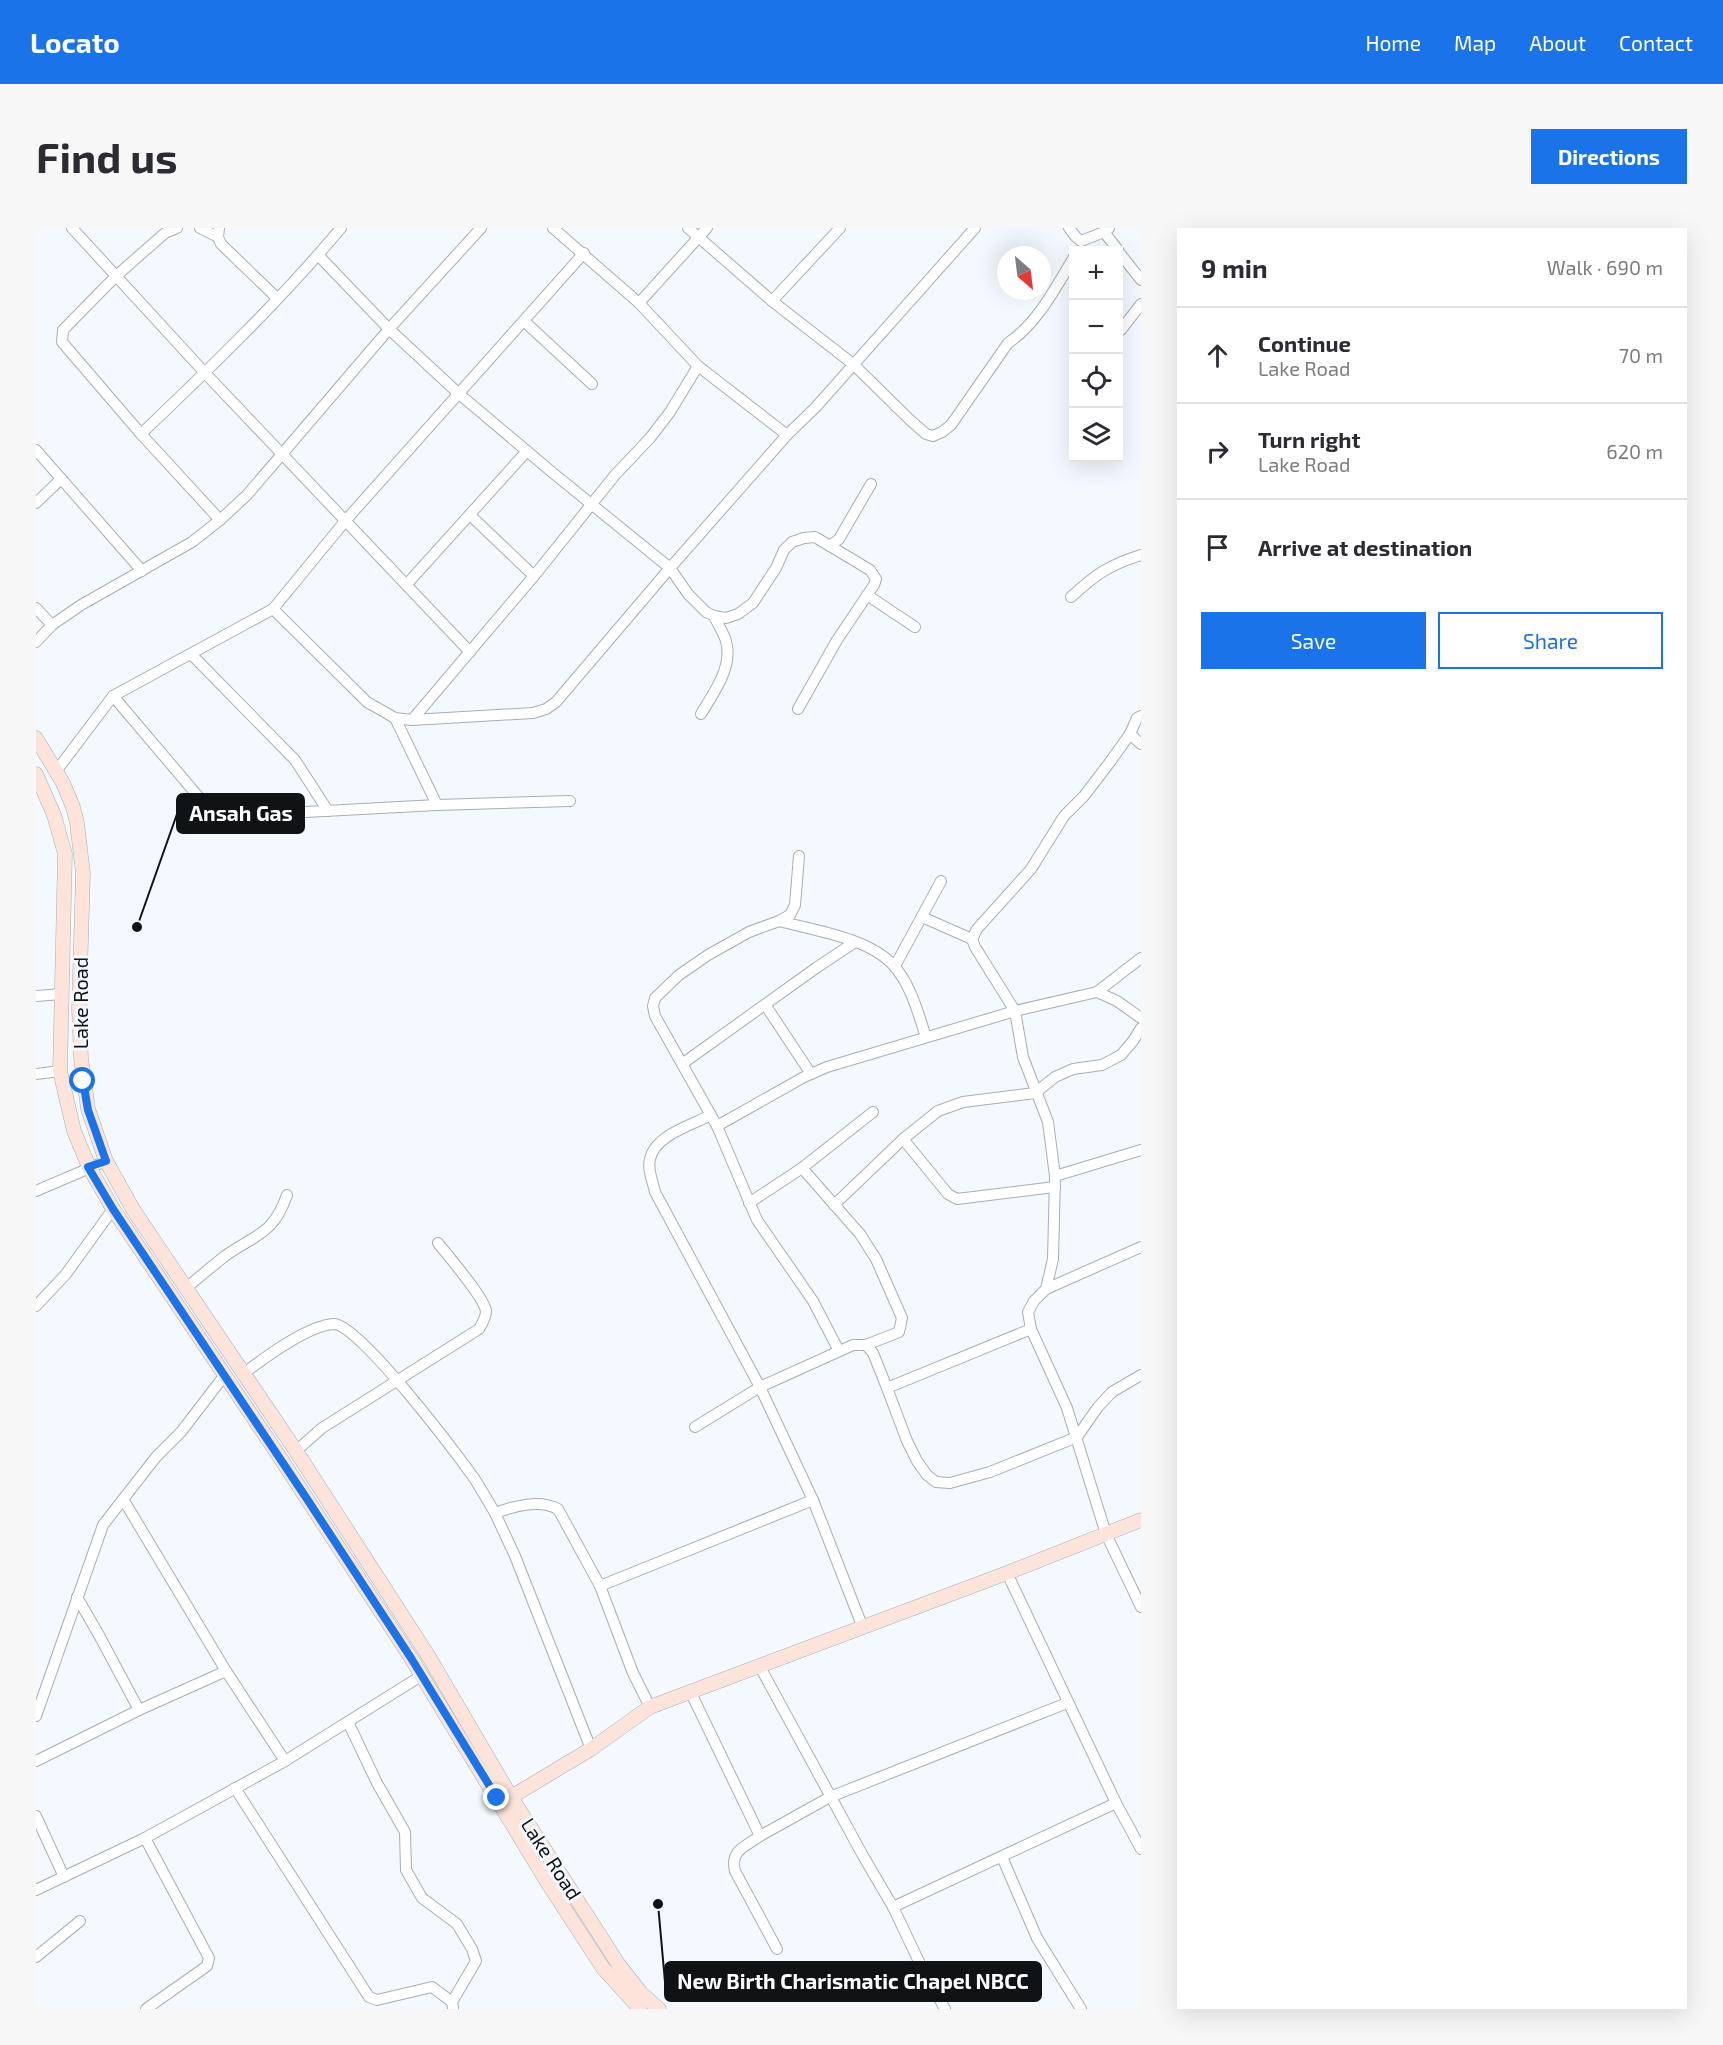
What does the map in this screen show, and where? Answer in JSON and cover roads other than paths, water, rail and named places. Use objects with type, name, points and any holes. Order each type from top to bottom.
[{"type":"main road","name":"Lake Road","points":[[36,738],[57,770],[73,807],[83,873],[78,1008],[81,1058],[88,1110],[106,1161],[125,1197],[296,1451],[429,1657],[512,1797],[619,1965],[641,1993],[658,2009]]},
{"type":"main road","name":"Lake Road","points":[[36,774],[54,815],[65,854],[60,1071],[74,1131],[88,1167],[113,1209],[289,1471],[421,1676],[585,1941],[603,1968],[640,2009]]},
{"type":"main road","points":[[512,1797],[591,1749],[650,1707],[1007,1573],[1141,1520]]},
{"type":"street","points":[[72,228],[205,373],[470,652]]},
{"type":"street","points":[[177,228],[165,233],[116,276],[63,330],[61,338],[141,434],[220,520]]},
{"type":"street","points":[[200,228],[219,233],[221,244],[277,298]]},
{"type":"street","points":[[141,434],[205,373],[341,228]]},
{"type":"street","points":[[36,642],[52,625],[81,605],[192,542],[247,495],[389,329],[480,228]]},
{"type":"street","points":[[553,228],[639,303],[698,366],[787,435]]},
{"type":"street","points":[[688,228],[772,302],[853,364],[926,434],[933,436],[951,425],[1008,344],[1018,337],[1038,313],[1069,265]]},
{"type":"street","points":[[639,303],[707,228]]},
{"type":"street","points":[[772,302],[840,228]]},
{"type":"street","points":[[273,609],[367,702],[395,718],[411,720],[533,713],[546,709],[556,702],[669,568],[975,228]]},
{"type":"street","points":[[1069,228],[1079,246],[1107,230],[1115,246]]},
{"type":"street","points":[[57,770],[113,696],[273,609],[346,520],[458,393],[525,322],[584,253]]},
{"type":"street","points":[[318,255],[389,329],[458,393],[669,568],[696,603],[714,616],[726,618],[738,614],[753,603],[776,568],[784,550],[792,542],[815,537],[874,574],[876,579],[837,640],[798,709]]},
{"type":"street","points":[[1123,257],[1141,280]]},
{"type":"street","points":[[1123,327],[1141,304]]},
{"type":"street","points":[[525,322],[592,384]]},
{"type":"street","points":[[411,720],[670,412],[698,366]]},
{"type":"street","points":[[36,450],[142,571]]},
{"type":"street","points":[[406,584],[527,451]]},
{"type":"street","points":[[36,503],[61,479]]},
{"type":"street","points":[[830,546],[839,539],[871,484]]},
{"type":"street","points":[[470,515],[534,576]]},
{"type":"street","points":[[1071,597],[1095,575],[1118,562],[1141,555]]},
{"type":"street","points":[[867,594],[915,627]]},
{"type":"street","points":[[36,608],[52,625]]},
{"type":"street","points":[[701,714],[723,676],[727,660],[728,648],[714,616]]},
{"type":"street","points":[[192,655],[295,760],[328,811]]},
{"type":"street","points":[[113,696],[208,808],[218,815],[570,801]]},
{"type":"street","points":[[972,939],[977,929],[1031,869],[1064,816],[1084,796],[1130,734],[1137,718],[1141,716]]},
{"type":"street","points":[[395,718],[437,805]]},
{"type":"street","points":[[1130,734],[1141,744]]},
{"type":"street","points":[[800,856],[795,905],[790,915],[749,932],[708,955],[680,975],[655,998],[653,1006],[655,1016],[717,1126],[749,1203],[770,1241],[813,1301],[839,1351]]},
{"type":"street","points":[[895,966],[941,881]]},
{"type":"street","points":[[922,916],[972,939],[1015,1011],[1023,1058],[1048,1122],[1055,1181],[1053,1259],[1046,1289]]},
{"type":"street","points":[[779,921],[855,942],[881,954],[895,966],[915,1004],[926,1037]]},
{"type":"street","points":[[682,1064],[855,942]]},
{"type":"street","points":[[717,1126],[811,1074],[1015,1011],[1096,992],[1141,958]]},
{"type":"street","points":[[1096,992],[1116,1001],[1141,1018]]},
{"type":"street","points":[[36,996],[62,994]]},
{"type":"street","points":[[766,1006],[811,1074]]},
{"type":"street","points":[[834,1205],[903,1139],[938,1112],[963,1102],[1035,1092],[1055,1077],[1073,1069],[1102,1065],[1121,1055],[1141,1028]]},
{"type":"street","points":[[36,1074],[60,1071]]},
{"type":"street","points":[[749,1203],[802,1168],[873,1112]]},
{"type":"street","points":[[711,1115],[667,1137],[654,1147],[649,1161],[655,1192],[760,1388],[813,1500],[862,1628]]},
{"type":"street","points":[[903,1139],[948,1194],[957,1199],[1055,1181],[1141,1150]]},
{"type":"street","points":[[36,1191],[106,1161]]},
{"type":"street","points":[[695,1427],[760,1388],[839,1351],[853,1345],[866,1345],[898,1332],[902,1318],[876,1259],[860,1234],[802,1168]]},
{"type":"street","points":[[185,1289],[226,1256],[261,1235],[281,1213],[287,1196]]},
{"type":"street","points":[[36,1306],[66,1274],[113,1209]]},
{"type":"street","points":[[296,1451],[322,1428],[479,1329],[486,1311],[480,1298],[438,1243]]},
{"type":"street","points":[[1141,1247],[1046,1289],[1034,1301],[1028,1312],[1031,1329],[1067,1408],[1106,1534],[1141,1607]]},
{"type":"street","points":[[243,1374],[314,1328],[336,1324],[354,1335],[397,1381],[473,1477],[495,1513],[591,1749]]},
{"type":"street","points":[[887,1388],[1031,1329]]},
{"type":"street","points":[[866,1345],[873,1353],[917,1461],[927,1475],[936,1482],[950,1483],[990,1472],[1077,1437],[1098,1407],[1112,1392],[1141,1375]]},
{"type":"street","points":[[37,1711],[103,1526],[156,1457],[181,1432],[224,1376]]},
{"type":"street","points":[[123,1499],[226,1671],[285,1761]]},
{"type":"street","points":[[600,1586],[813,1500]]},
{"type":"street","points":[[495,1513],[521,1506],[548,1504],[558,1509],[600,1586],[633,1674],[650,1707]]},
{"type":"street","points":[[1007,1573],[1067,1703],[1141,1849]]},
{"type":"street","points":[[76,1597],[139,1710]]},
{"type":"street","points":[[759,1665],[830,1797],[893,1907],[922,1968],[945,2009]]},
{"type":"street","points":[[36,1761],[139,1710],[226,1671]]},
{"type":"street","points":[[36,1890],[145,1838],[285,1761],[421,1676]]},
{"type":"street","points":[[690,1691],[760,1836]]},
{"type":"street","points":[[777,1949],[735,1871],[733,1862],[735,1854],[760,1836],[830,1797],[1067,1703]]},
{"type":"street","points":[[235,1788],[369,1997],[377,2000],[432,1987],[453,2006],[476,1961],[472,1949],[458,1924],[422,1898],[406,1870],[405,1832],[377,1783],[348,1722]]},
{"type":"street","points":[[893,1907],[1116,1803]]},
{"type":"street","points":[[36,1816],[64,1877]]},
{"type":"street","points":[[145,1838],[209,1958],[207,1966],[146,2009]]},
{"type":"street","points":[[1002,1857],[1037,1938],[1081,2009]]},
{"type":"street","points":[[36,1957],[81,1921]]},
{"type":"place","name":"Ansah Gas","points":[[137,927]]},
{"type":"place","name":"New Birth Charismatic Chapel NBCC","points":[[658,1904]]}]
